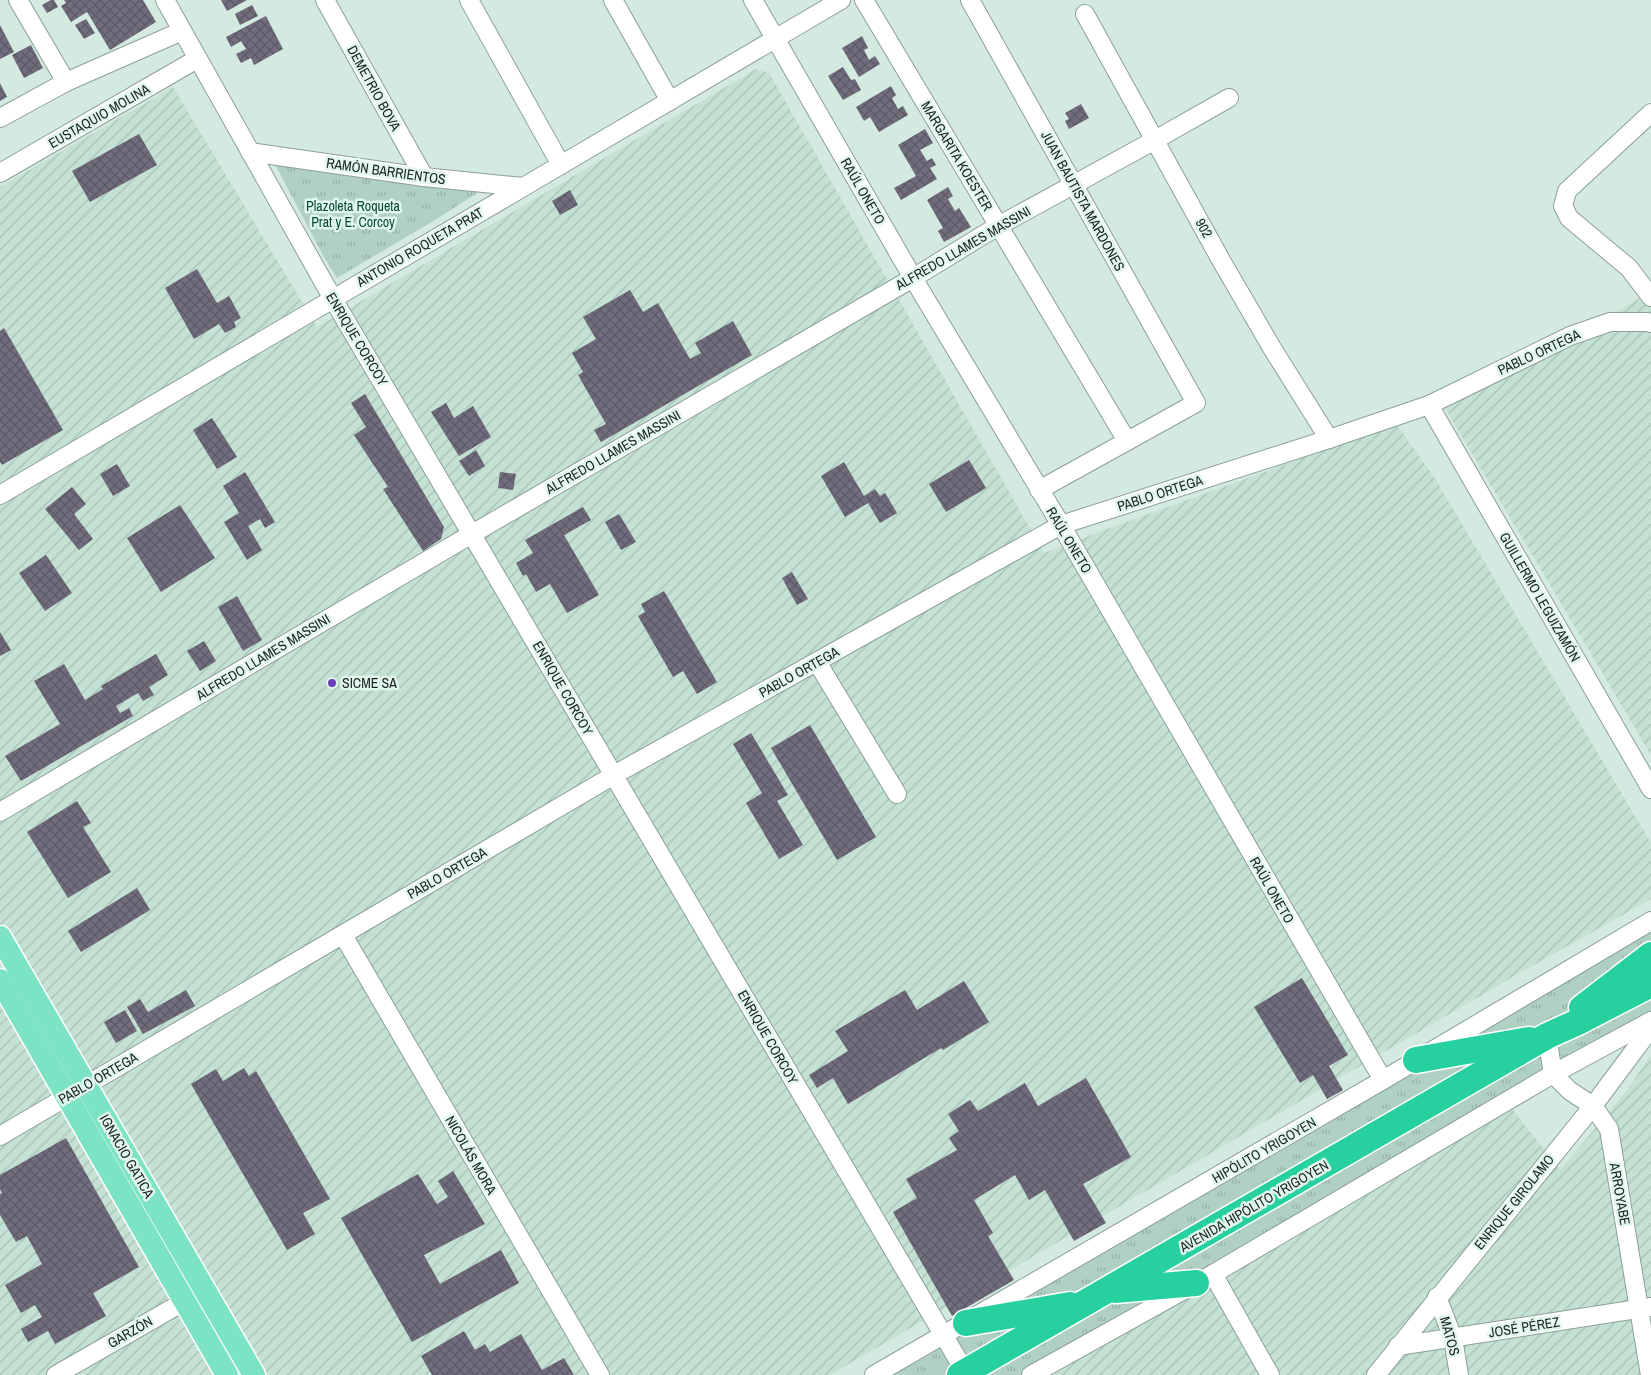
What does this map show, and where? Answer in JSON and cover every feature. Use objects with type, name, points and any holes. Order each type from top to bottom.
[{"type":"highway","name":"AVENIDA HIPÓLITO YRIGOYEN","points":[[1547,1036],[1613,982],[1651,955]]},
{"type":"highway","name":"AVENIDA HIPÓLITO YRIGOYEN","points":[[964,1374],[1547,1036],[1651,984]]},
{"type":"highway","points":[[1416,1060],[1547,1036]]},
{"type":"highway","points":[[966,1323],[1097,1296],[1204,1278]]},
{"type":"main road","name":"IGNACIO GATICA","points":[[0,937],[185,1301],[227,1375]]},
{"type":"main road","name":"IGNACIO GATICA","points":[[0,980],[77,1090],[204,1287],[254,1375]]},
{"type":"street","points":[[18,0],[66,82]]},
{"type":"street","name":"ENRIQUE CORCOY","points":[[165,0],[333,299],[964,1374]]},
{"type":"street","name":"DEMETRIO BOVA","points":[[325,0],[424,176]]},
{"type":"street","points":[[469,0],[561,165]]},
{"type":"street","points":[[613,0],[670,100]]},
{"type":"street","name":"RAÚL ONETO","points":[[753,0],[913,278],[1061,525],[1383,1080]]},
{"type":"street","name":"ANTONIO ROQUETA PRAT","points":[[0,494],[841,0]]},
{"type":"street","name":"MARGARITA KOESTER","points":[[864,0],[1127,441]]},
{"type":"street","name":"JUAN BAUTISTA MARDONES","points":[[970,0],[1196,403],[1127,441]]},
{"type":"street","name":"902","points":[[1085,14],[1222,262],[1272,348],[1329,439]]},
{"type":"street","points":[[0,118],[66,82],[182,31]]},
{"type":"street","name":"EUSTAQUIO MOLINA","points":[[0,173],[197,59]]},
{"type":"street","name":"ALFREDO LLAMES MASSINI","points":[[0,812],[472,534],[913,278],[998,226],[1229,98]]},
{"type":"street","points":[[1651,114],[1567,191],[1563,206],[1569,218],[1629,268],[1651,297]]},
{"type":"street","name":"RAMÓN BARRIENTOS","points":[[250,152],[424,176],[523,187]]},
{"type":"street","name":"PABLO ORTEGA","points":[[0,1136],[614,776],[1061,525],[1329,439],[1428,405],[1570,336],[1610,322],[1649,323]]},
{"type":"street","name":"GUILLERMO LEGUIZAMÓN","points":[[1428,405],[1651,789]]},
{"type":"street","points":[[1039,490],[1127,441]]},
{"type":"street","points":[[817,662],[897,794]]},
{"type":"street","name":"HIPÓLITO YRIGOYEN","points":[[874,1375],[1383,1080],[1651,921]]},
{"type":"street","name":"NICOLÁS MORA","points":[[343,935],[600,1375]]},
{"type":"street","points":[[1031,1375],[1204,1278],[1553,1074],[1651,1021]]},
{"type":"street","name":"ENRIQUE GIROLAMO","points":[[1376,1375],[1592,1106],[1651,1028]]},
{"type":"street","points":[[1547,1036],[1553,1074]]},
{"type":"street","name":"ARROYABE","points":[[1553,1074],[1570,1091],[1592,1106],[1609,1129],[1646,1308],[1650,1375]]},
{"type":"street","points":[[1204,1278],[1270,1375]]},
{"type":"street","name":"GARZÓN","points":[[56,1375],[185,1301],[204,1287]]},
{"type":"street","name":"MATOS","points":[[1437,1297],[1453,1338],[1459,1375]]},
{"type":"street","name":"JOSÉ PÉREZ","points":[[1398,1346],[1646,1308]]},
{"type":"shaded area","points":[[756,69],[769,73],[1044,553],[1396,424],[1434,477],[1651,843],[1651,899],[1518,974],[830,1375],[0,1375],[0,187],[173,87],[317,327]]},
{"type":"shaded area","points":[[1651,292],[1651,755],[1445,408]]},
{"type":"shaded area","points":[[1651,1055],[1651,1375],[1045,1375],[1509,1105],[1560,1170],[1625,1093]]},
{"type":"green space","name":"Plazoleta Roqueta Prat y E. Corcoy","points":[[270,155],[485,188],[337,278]]},
{"type":"green space","points":[[1651,921],[1651,1021],[1031,1375],[874,1375]]},
{"type":"building","points":[[54,0],[58,7],[47,13],[42,5]]},
{"type":"building","points":[[64,0],[143,0],[156,22],[110,50],[87,12],[71,22],[61,6],[66,3]]},
{"type":"building","points":[[221,0],[247,0],[227,11]]},
{"type":"building","points":[[252,5],[258,16],[240,25],[235,14]]},
{"type":"building","points":[[266,16],[283,49],[254,65],[251,58],[241,63],[236,54],[246,49],[241,41],[231,47],[226,37]]},
{"type":"building","points":[[86,19],[95,33],[84,39],[75,25]]},
{"type":"building","points":[[0,25],[14,52],[0,59]]},
{"type":"building","points":[[862,36],[868,48],[864,50],[869,60],[875,56],[880,64],[859,77],[842,48]]},
{"type":"building","points":[[31,45],[43,68],[24,78],[12,55]]},
{"type":"building","points":[[843,67],[851,80],[855,79],[861,90],[843,100],[828,76]]},
{"type":"building","points":[[0,83],[7,97],[0,101]]},
{"type":"building","points":[[891,86],[896,95],[892,98],[898,109],[903,106],[908,115],[879,132],[870,117],[864,121],[856,107]]},
{"type":"building","points":[[1081,104],[1089,118],[1069,129],[1065,121],[1069,119],[1065,113]]},
{"type":"building","points":[[925,129],[933,143],[920,150],[927,161],[932,158],[936,165],[930,168],[937,179],[901,200],[894,188],[916,176],[898,145]]},
{"type":"building","points":[[139,134],[157,165],[90,202],[72,171]]},
{"type":"building","points":[[948,187],[953,196],[948,199],[955,211],[959,208],[971,227],[944,242],[938,231],[943,228],[927,200]]},
{"type":"building","points":[[570,190],[578,205],[560,215],[552,201]]},
{"type":"building","points":[[197,269],[217,303],[229,296],[241,318],[234,322],[236,327],[225,333],[219,324],[194,339],[165,288]]},
{"type":"building","points":[[630,290],[643,312],[658,303],[690,359],[701,353],[695,343],[733,321],[752,355],[601,442],[594,430],[606,424],[578,375],[583,372],[572,353],[596,339],[583,317]]},
{"type":"building","points":[[4,328],[63,430],[2,465],[0,462],[0,331]]},
{"type":"building","points":[[365,394],[444,527],[441,539],[423,551],[383,489],[388,487],[354,435],[366,427],[351,403]]},
{"type":"building","points":[[446,403],[454,418],[473,406],[491,437],[459,456],[431,412]]},
{"type":"building","points":[[212,418],[237,457],[217,469],[193,430]]},
{"type":"building","points":[[476,450],[485,466],[469,476],[459,461]]},
{"type":"building","points":[[969,460],[986,488],[946,512],[929,484]]},
{"type":"building","points":[[844,462],[864,496],[875,489],[880,496],[885,493],[897,513],[880,523],[868,503],[845,517],[821,476]]},
{"type":"building","points":[[117,464],[130,486],[113,496],[100,474]]},
{"type":"building","points":[[245,472],[275,522],[265,528],[260,519],[248,526],[262,550],[247,560],[224,522],[239,513],[223,486]]},
{"type":"building","points":[[500,472],[516,474],[513,490],[498,488]]},
{"type":"building","points":[[72,487],[86,504],[74,514],[93,539],[79,550],[45,509]]},
{"type":"building","points":[[180,505],[215,558],[161,592],[127,538]]},
{"type":"building","points":[[583,507],[591,520],[564,535],[599,595],[567,613],[550,584],[536,592],[526,574],[523,576],[516,563],[533,553],[525,540]]},
{"type":"building","points":[[619,514],[636,542],[621,550],[605,522]]},
{"type":"building","points":[[46,555],[72,593],[45,611],[19,573]]},
{"type":"building","points":[[792,572],[808,599],[797,605],[782,578]]},
{"type":"building","points":[[664,591],[717,682],[697,694],[683,671],[673,677],[638,616],[645,612],[641,604]]},
{"type":"building","points":[[237,596],[262,640],[243,651],[218,607]]},
{"type":"building","points":[[0,632],[11,650],[0,656]]},
{"type":"building","points":[[204,641],[216,661],[200,671],[187,651]]},
{"type":"building","points":[[156,654],[168,675],[149,687],[154,695],[143,701],[138,693],[116,706],[120,713],[129,708],[133,716],[21,781],[5,756],[60,724],[34,681],[64,664],[85,700],[103,689],[101,686]]},
{"type":"building","points":[[810,725],[876,837],[837,860],[771,748]]},
{"type":"building","points":[[751,733],[788,795],[777,801],[803,845],[779,859],[746,803],[762,793],[733,744]]},
{"type":"building","points":[[77,801],[91,823],[83,827],[111,872],[68,898],[27,832]]},
{"type":"building","points":[[137,888],[150,910],[81,952],[68,931]]},
{"type":"building","points":[[1302,978],[1348,1055],[1329,1066],[1343,1090],[1327,1099],[1313,1075],[1300,1083],[1254,1007]]},
{"type":"building","points":[[964,981],[989,1022],[943,1050],[941,1048],[848,1104],[833,1078],[817,1088],[809,1075],[848,1051],[835,1031],[905,990],[917,1010]]},
{"type":"building","points":[[186,990],[195,1006],[143,1034],[127,1007],[140,999],[148,1012]]},
{"type":"building","points":[[125,1010],[137,1031],[116,1043],[104,1022]]},
{"type":"building","points":[[244,1068],[249,1076],[256,1071],[330,1199],[303,1213],[315,1234],[287,1250],[191,1084],[216,1069],[223,1081]]},
{"type":"building","points":[[1086,1078],[1131,1157],[1083,1184],[1106,1223],[1074,1241],[1045,1190],[1029,1200],[1015,1175],[974,1200],[993,1233],[988,1236],[1014,1280],[952,1316],[893,1212],[917,1198],[906,1179],[957,1150],[949,1138],[959,1131],[948,1114],[970,1100],[978,1111],[1025,1083],[1038,1106]]},
{"type":"building","points":[[66,1138],[139,1267],[93,1293],[106,1316],[55,1344],[48,1331],[28,1342],[21,1329],[42,1317],[35,1305],[21,1313],[5,1285],[42,1264],[27,1236],[16,1242],[0,1215],[0,1194],[2,1193],[0,1189],[0,1175]]},
{"type":"building","points":[[453,1171],[485,1224],[424,1255],[440,1284],[501,1250],[519,1283],[412,1342],[341,1218],[418,1174],[437,1204],[448,1197],[438,1181]]},
{"type":"building","points":[[464,1331],[475,1350],[485,1344],[490,1352],[521,1334],[542,1370],[564,1358],[574,1375],[432,1375],[421,1356]]},
{"type":"place","name":"SICME SA","points":[[332,683]]}]
